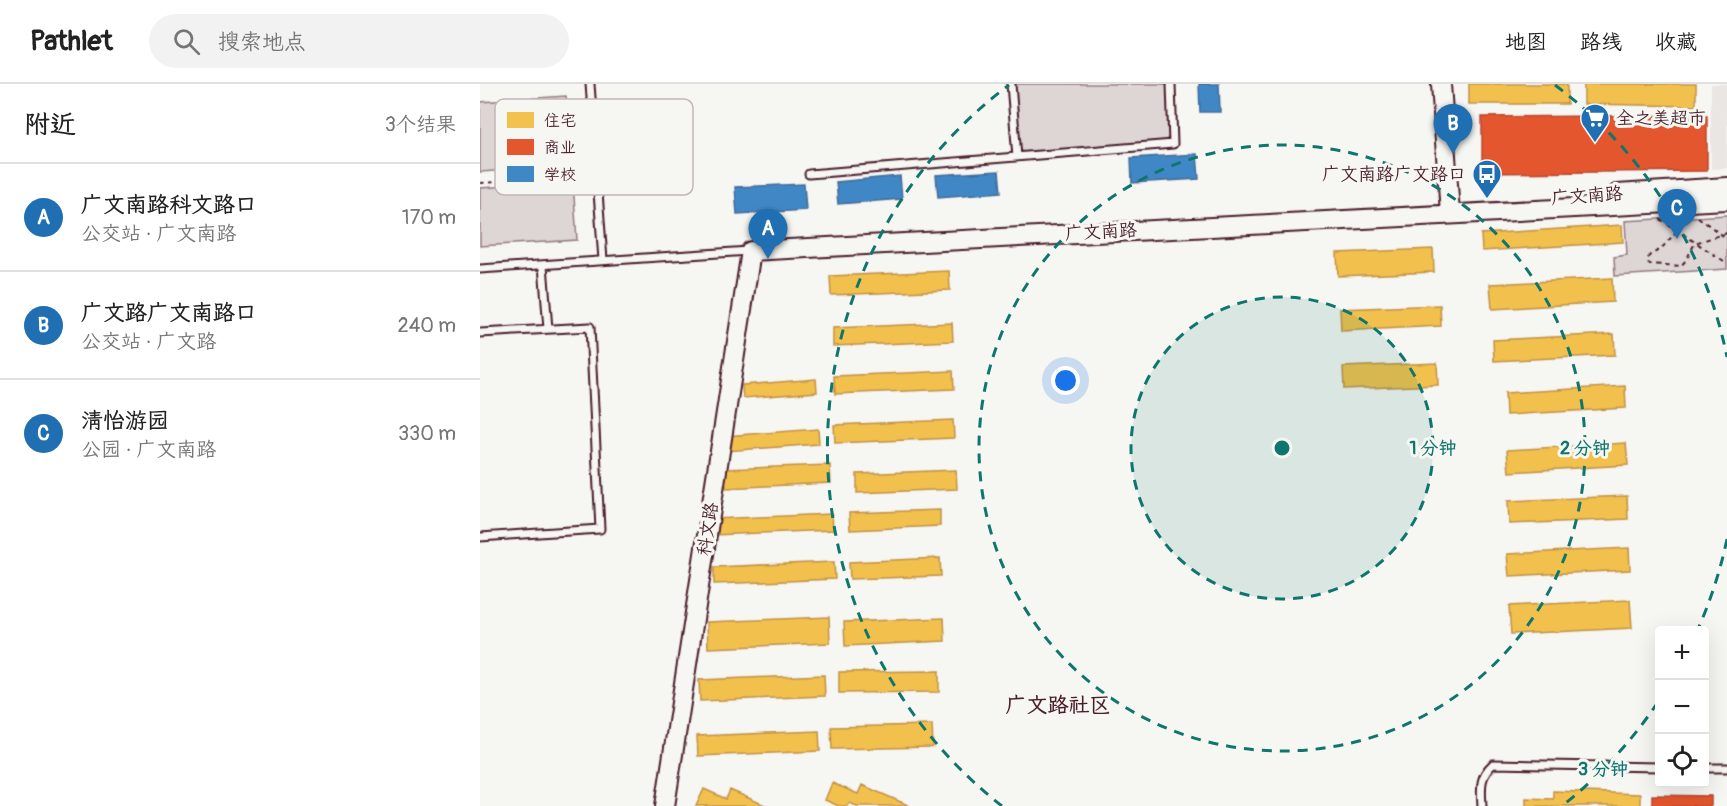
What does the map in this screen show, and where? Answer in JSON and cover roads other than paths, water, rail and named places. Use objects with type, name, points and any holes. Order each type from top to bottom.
[{"type":"street","points":[[1441,84],[1450,213]]},
{"type":"street","name":"广文南路","points":[[1450,213],[1471,203],[1727,187]]},
{"type":"street","name":"广文南路","points":[[751,251],[1727,200]]},
{"type":"street","name":"科文路","points":[[665,806],[751,251]]},
{"type":"lane","points":[[590,84],[591,99]]},
{"type":"lane","points":[[1011,84],[1017,157]]},
{"type":"lane","points":[[810,174],[1173,144],[1171,84]]},
{"type":"lane","points":[[598,195],[603,260]]},
{"type":"lane","points":[[480,269],[751,251]]},
{"type":"lane","points":[[543,265],[548,329]]},
{"type":"lane","points":[[480,333],[590,327],[600,529],[480,537]]},
{"type":"lane","points":[[1482,806],[1484,772],[1493,764],[1655,767]]},
{"type":"lane","points":[[1709,768],[1727,768]]},
{"type":"place","name":"全之美超市","points":[[1595,144]]},
{"type":"place","name":"广文路广文南路口","points":[[1453,154]]},
{"type":"place","name":"广文南路广文路口","points":[[1487,200]]},
{"type":"place","name":"清怡游园","points":[[1677,239]]},
{"type":"place","name":"广文南路科文路口","points":[[768,259]]},
{"type":"district","name":"广文路社区","points":[[1058,705]]}]
